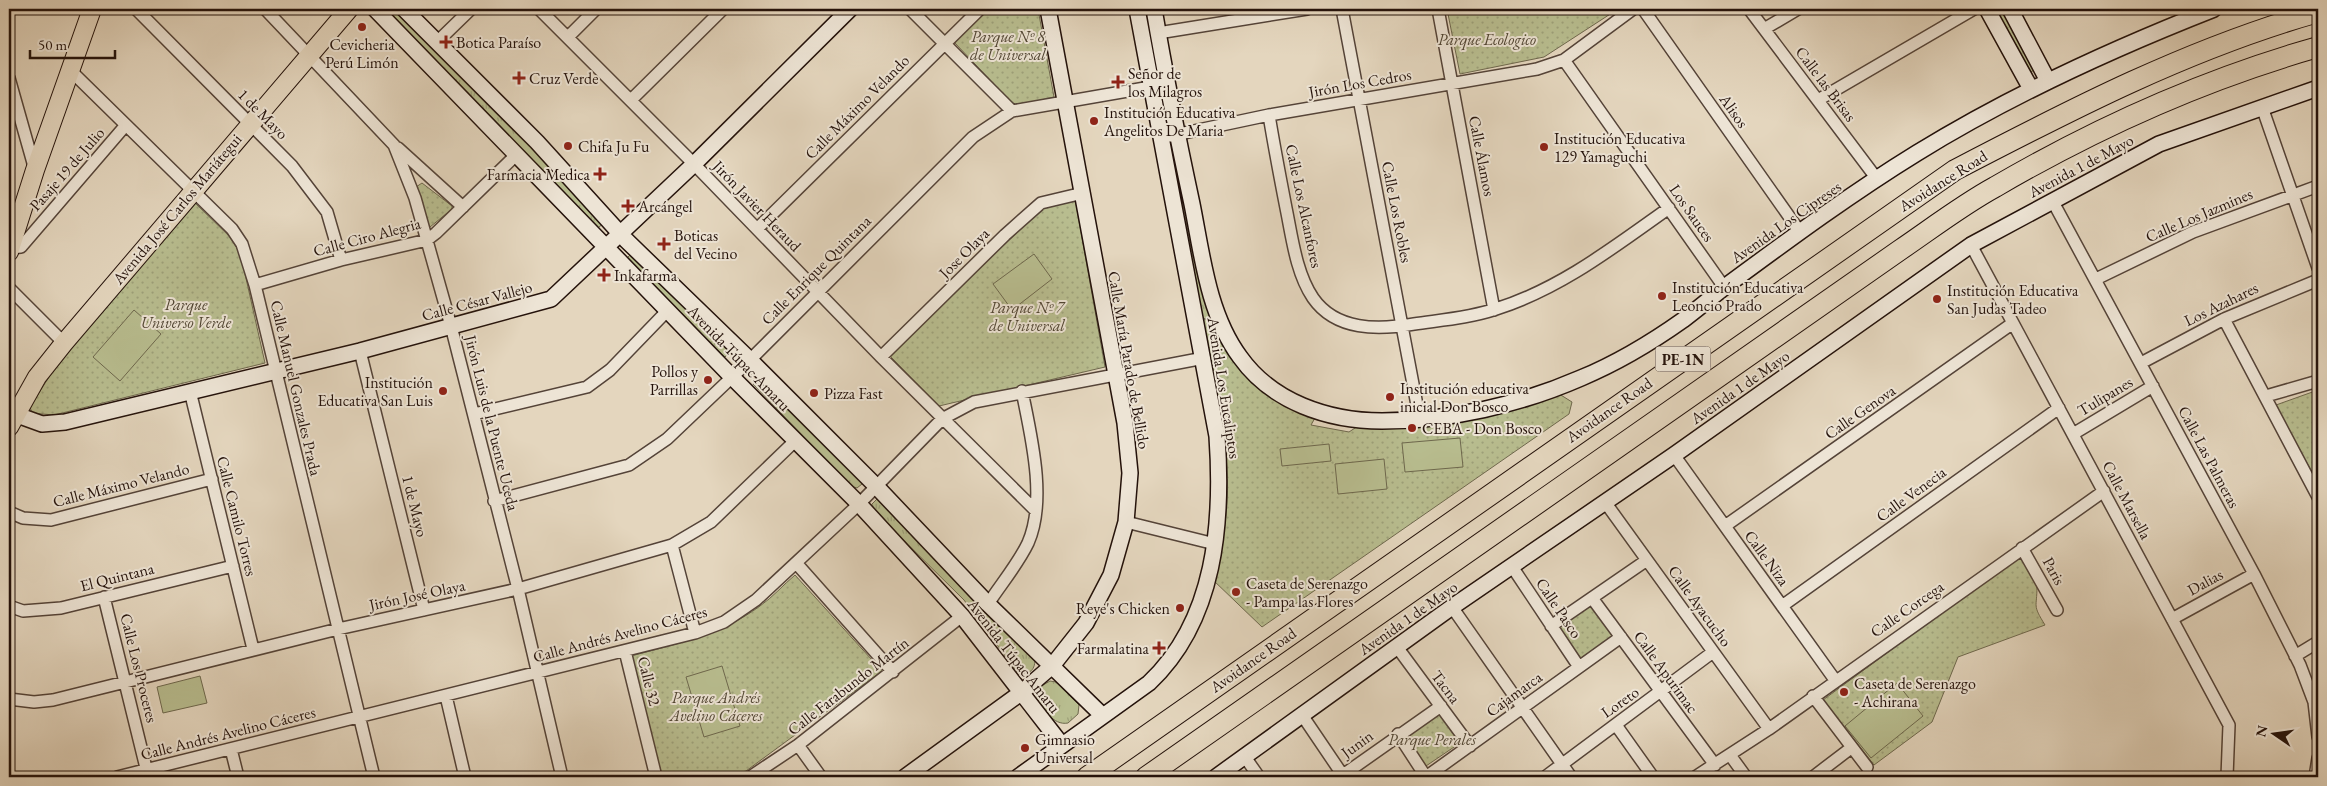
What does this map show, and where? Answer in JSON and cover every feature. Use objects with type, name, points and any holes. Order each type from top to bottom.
[{"type":"highway","name":"Avoidance Road","points":[[1087,777],[1955,170],[2072,108],[2222,44],[2318,12]]},
{"type":"highway","name":"Avoidance Road","points":[[1146,777],[1993,187],[2093,134],[2179,95],[2234,74],[2318,47]]},
{"type":"main road","points":[[9,250],[34,170],[92,9]]},
{"type":"main road","name":"Avenida José Carlos Mariátegui","points":[[11,418],[38,377],[64,343],[349,9]]},
{"type":"street","name":"1 de Mayo","points":[[136,9],[292,166],[326,212],[341,260]]},
{"type":"street","name":"Jirón Luis de la Puente Uceda","points":[[265,9],[394,145],[415,198],[474,414],[494,501],[518,589],[536,673],[562,777]]},
{"type":"street","name":"Avenida Túpac Amaru","points":[[375,9],[732,377],[859,504],[962,616],[1062,745]]},
{"type":"street","name":"Avenida Túpac Amaru","points":[[404,9],[537,142],[621,234],[875,485],[988,604],[1102,714]]},
{"type":"street","points":[[437,42],[471,9]]},
{"type":"street","name":"Jirón Javier Heraud","points":[[539,9],[694,164],[942,419],[1036,511]]},
{"type":"street","points":[[568,37],[596,9]]},
{"type":"street","points":[[630,100],[723,9]]},
{"type":"street","name":"Calle César Vallejo","points":[[11,418],[42,424],[65,422],[360,351],[552,299],[694,164],[850,9]]},
{"type":"street","points":[[910,9],[1012,111]]},
{"type":"street","name":"Calle Máximo Velando","points":[[757,229],[980,9]]},
{"type":"street","name":"Calle María Parado de Bellido","points":[[905,777],[1022,692],[1052,666],[1086,623],[1111,575],[1126,522],[1130,473],[1126,423],[1115,374],[1067,103],[1048,9]]},
{"type":"street","name":"Avenida Los Eucaliptos","points":[[1018,777],[1102,714],[1149,683],[1166,667],[1186,636],[1197,610],[1208,582],[1215,544],[1219,518],[1220,471],[1217,436],[1204,358],[1137,9]]},
{"type":"street","name":"Avenida Los Eucaliptos","points":[[1154,9],[1204,264],[1224,329]]},
{"type":"street","points":[[1158,34],[1250,14],[1308,9]]},
{"type":"street","name":"Calle Los Robles","points":[[1342,9],[1420,421]]},
{"type":"street","name":"Calle Álamos","points":[[1438,9],[1494,310]]},
{"type":"street","points":[[1564,60],[1633,9]]},
{"type":"street","name":"Alisos","points":[[1643,9],[1800,232]]},
{"type":"street","name":"Calle las Brisas","points":[[1749,9],[1877,180]]},
{"type":"street","points":[[1764,29],[1798,9]]},
{"type":"street","points":[[1818,100],[1974,9]]},
{"type":"street","points":[[1987,9],[2031,90]]},
{"type":"street","points":[[2010,9],[2048,81]]},
{"type":"street","name":"Avenida Los Cipreses","points":[[1224,329],[1240,358],[1260,379],[1286,399],[1328,416],[1369,421],[1420,421],[1504,404],[1584,377],[1626,355],[1683,320],[1724,287],[1800,232],[1960,127],[2048,81],[2153,33],[2214,9]]},
{"type":"street","name":"Jirón Los Cedros","points":[[1161,138],[1268,115],[1523,72],[1564,60]]},
{"type":"street","name":"Los Sauces","points":[[1564,60],[1724,287]]},
{"type":"street","name":"Calle Manuel Gonzales Prada","points":[[70,70],[232,229],[242,244],[255,285],[274,371],[361,717],[374,777]]},
{"type":"street","points":[[9,78],[34,170]]},
{"type":"street","name":"Calle Enrique Quintana","points":[[494,501],[629,465],[667,439],[750,360],[973,137],[1012,111],[1168,84]]},
{"type":"street","name":"Avenida 1 de Mayo","points":[[1216,777],[1452,607],[1513,568],[1971,245],[2052,200],[2160,144],[2318,88]]},
{"type":"street","points":[[2262,107],[2318,268]]},
{"type":"street","name":"Calle Los Alcanfores","points":[[1268,115],[1293,245],[1305,285],[1314,300],[1339,320],[1353,325],[1381,328],[1402,326],[1494,310],[1540,291],[1569,276],[1668,208]]},
{"type":"street","name":"Pasaje 19 de Julio","points":[[9,250],[21,247],[125,126]]},
{"type":"street","points":[[394,145],[463,207]]},
{"type":"street","name":"Calle Ciro Alegria","points":[[255,285],[341,260],[426,240],[516,155]]},
{"type":"street","name":"Calle Los Jazmines","points":[[2096,279],[2193,232],[2318,186]]},
{"type":"street","name":"Jose Olaya","points":[[881,357],[1041,203],[1083,194]]},
{"type":"street","name":"Calle Las Palmeras","points":[[2052,200],[2254,574],[2314,702],[2318,737]]},
{"type":"street","name":"Calle Marsella","points":[[1971,245],[2229,725],[2227,777]]},
{"type":"street","name":"Los Azahares","points":[[2141,363],[2224,319],[2318,280]]},
{"type":"street","points":[[9,288],[64,343]]},
{"type":"street","points":[[474,414],[587,387],[610,370],[668,310]]},
{"type":"street","points":[[2224,319],[2318,497]]},
{"type":"street","name":"Calle Genova","points":[[1725,526],[2013,323]]},
{"type":"street","name":"1 de Mayo","points":[[360,351],[424,610]]},
{"type":"street","name":"Calle Andrés Avelino Cáceres","points":[[117,777],[147,774],[231,749],[696,633],[741,612],[797,564],[942,419],[974,402],[1204,358]]},
{"type":"street","points":[[2266,396],[2318,381]]},
{"type":"street","name":"Tulipanes","points":[[2073,434],[2153,386]]},
{"type":"street","name":"Calle Camilo Torres","points":[[190,391],[253,649]]},
{"type":"street","points":[[988,604],[1028,542],[1036,511],[1033,450],[1022,392]]},
{"type":"street","name":"Calle Venecia","points":[[1782,606],[2059,408]]},
{"type":"street","name":"Jirón José Olaya","points":[[9,700],[34,702],[53,700],[253,649],[518,589],[672,545],[711,522],[796,440]]},
{"type":"street","name":"Calle Niza","points":[[1674,455],[1835,680]]},
{"type":"street","name":"Calle Máximo Velando","points":[[9,512],[23,518],[51,520],[212,479]]},
{"type":"street","name":"Calle Corcega","points":[[1695,777],[1769,729],[1835,680],[2104,491]]},
{"type":"street","name":"Calle Ayacucho","points":[[1605,502],[1769,729]]},
{"type":"street","points":[[1126,522],[1215,544]]},
{"type":"street","points":[[672,545],[696,633]]},
{"type":"street","name":"Paris","points":[[2022,548],[2057,610]]},
{"type":"street","points":[[1551,626],[1647,560]]},
{"type":"street","points":[[797,564],[893,672]]},
{"type":"street","name":"El Quintana","points":[[9,606],[23,611],[61,608],[233,566]]},
{"type":"street","name":"Calle Pasco","points":[[1513,568],[1579,667]]},
{"type":"street","name":"Dalias","points":[[2172,619],[2254,574]]},
{"type":"street","name":"Calle Los Proceres","points":[[104,596],[126,680],[147,774]]},
{"type":"street","name":"Calle Apurimac","points":[[1592,598],[1715,765]]},
{"type":"street","points":[[1452,607],[1571,777]]},
{"type":"street","name":"Calle Farabundo Martín","points":[[750,777],[798,745],[962,616]]},
{"type":"street","name":"Cajamarca","points":[[1426,777],[1621,637]]},
{"type":"street","points":[[2294,656],[2318,642]]},
{"type":"street","name":"Tacna","points":[[1397,647],[1470,746]]},
{"type":"street","name":"Calle 32","points":[[625,651],[656,777]]},
{"type":"street","name":"Loreto","points":[[1545,777],[1662,693],[1714,652]]},
{"type":"street","points":[[446,696],[465,777]]},
{"type":"street","points":[[1813,696],[1866,767]]},
{"type":"street","name":"Junin","points":[[1344,776],[1398,734],[1441,706]]},
{"type":"street","points":[[1302,715],[1344,776]]},
{"type":"street","points":[[1616,725],[1652,777]]},
{"type":"street","points":[[1398,734],[1426,777]]},
{"type":"street","points":[[798,745],[821,777]]},
{"type":"street","points":[[1813,777],[1852,748]]},
{"type":"street","points":[[231,749],[238,777]]},
{"type":"street","points":[[1730,755],[1746,777]]},
{"type":"street","points":[[1245,757],[1260,777]]},
{"type":"street","points":[[2315,777],[2318,758]]},
{"type":"green space","points":[[383,9],[395,9],[606,221],[598,228]]},
{"type":"green space","name":"Parque Nº 8 de Universal","points":[[989,9],[1038,9],[1054,97],[1015,106],[954,42]]},
{"type":"green space","name":"Parque Ecologico","points":[[1447,9],[1618,9],[1544,57],[1460,74]]},
{"type":"green space","points":[[1993,9],[2004,9],[2038,68],[2029,73]]},
{"type":"green space","points":[[1173,145],[1211,317],[1203,319],[1170,147]]},
{"type":"green space","points":[[422,183],[452,206],[452,209],[430,227],[428,226],[416,187]]},
{"type":"green space","name":"Parque Nº 7 de Universal","points":[[1075,198],[1105,367],[939,406],[889,355],[1048,203]]},
{"type":"green space","name":"Parque Universo Verde","points":[[193,201],[232,239],[241,256],[265,363],[54,415],[32,413],[30,407],[56,366]]},
{"type":"green space","points":[[634,251],[733,349],[725,357],[627,258]]},
{"type":"green space","points":[[1034,254],[1052,279],[1012,310],[993,284]]},
{"type":"green space","points":[[134,310],[161,334],[120,381],[93,357]]},
{"type":"green space","points":[[1212,317],[1227,349],[1315,418],[1311,425],[1349,432],[1358,426],[1556,392],[1572,402],[1569,414],[1262,627],[1212,579],[1226,515],[1227,467],[1221,418],[1201,321]]},
{"type":"green space","points":[[760,377],[862,479],[862,484],[857,488],[851,486],[753,384]]},
{"type":"green space","points":[[2318,390],[2318,484],[2276,405]]},
{"type":"green space","points":[[1460,438],[1463,467],[1405,472],[1402,443]]},
{"type":"green space","points":[[1329,444],[1331,461],[1282,466],[1280,449]]},
{"type":"green space","points":[[1384,459],[1387,489],[1338,494],[1335,464]]},
{"type":"green space","points":[[878,498],[1035,659],[1034,667],[1030,672],[1017,672],[964,600],[871,508]]},
{"type":"green space","points":[[2020,555],[2037,582],[2037,609],[2045,625],[1958,657],[1932,722],[1874,765],[1823,700]]},
{"type":"green space","name":"Parque Andrés Avelino Cáceres","points":[[795,575],[882,671],[746,771],[721,777],[660,777],[631,656],[698,637],[730,624],[765,602]]},
{"type":"green space","points":[[1592,603],[1615,634],[1577,661],[1556,628]]},
{"type":"green space","points":[[722,666],[740,726],[704,737],[686,677]]},
{"type":"green space","points":[[200,676],[207,703],[163,713],[157,687]]},
{"type":"green space","points":[[1050,681],[1056,682],[1079,705],[1078,714],[1068,723],[1058,722],[1053,719],[1036,698],[1038,688]]},
{"type":"green space","points":[[1897,683],[1923,716],[1871,758],[1845,726]]},
{"type":"green space","name":"Parque Perales","points":[[1439,711],[1460,743],[1426,766],[1403,735]]},
{"type":"place","name":"Cevicheria Perú Limón","points":[[362,27]]},
{"type":"place","name":"Botica Paraíso","points":[[446,42]]},
{"type":"place","name":"Cruz Verde","points":[[519,78]]},
{"type":"place","name":"Señor de los Milagros","points":[[1118,82]]},
{"type":"place","name":"Institución Educativa Angelitos De Maria","points":[[1094,121]]},
{"type":"place","name":"Chifa Ju Fu","points":[[568,146]]},
{"type":"place","name":"Institución Educativa 129 Yamaguchi","points":[[1544,147]]},
{"type":"place","name":"Farmacia Medica","points":[[600,174]]},
{"type":"place","name":"Arcángel","points":[[628,206]]},
{"type":"place","name":"Boticas del Vecino","points":[[664,244]]},
{"type":"place","name":"Inkafarma","points":[[604,275]]},
{"type":"place","name":"Institución Educativa Leoncio Prado","points":[[1662,296]]},
{"type":"place","name":"Institución Educativa San Judas Tadeo","points":[[1937,299]]},
{"type":"place","name":"Pollos y Parrillas","points":[[708,380]]},
{"type":"place","name":"Institución Educativa San Luis","points":[[443,391]]},
{"type":"place","name":"Pizza Fast","points":[[814,393]]},
{"type":"place","name":"Institución educativa inicial Don Bosco","points":[[1390,397]]},
{"type":"place","name":"CEBA - Don Bosco","points":[[1412,428]]},
{"type":"place","name":"Caseta de Serenazgo - Pampa las Flores","points":[[1236,592]]},
{"type":"place","name":"Reye's Chicken","points":[[1180,608]]},
{"type":"place","name":"Farmalatina","points":[[1159,648]]},
{"type":"place","name":"Caseta de Serenazgo - Achirana","points":[[1844,692]]},
{"type":"place","name":"Gimnasio Universal","points":[[1025,748]]}]
